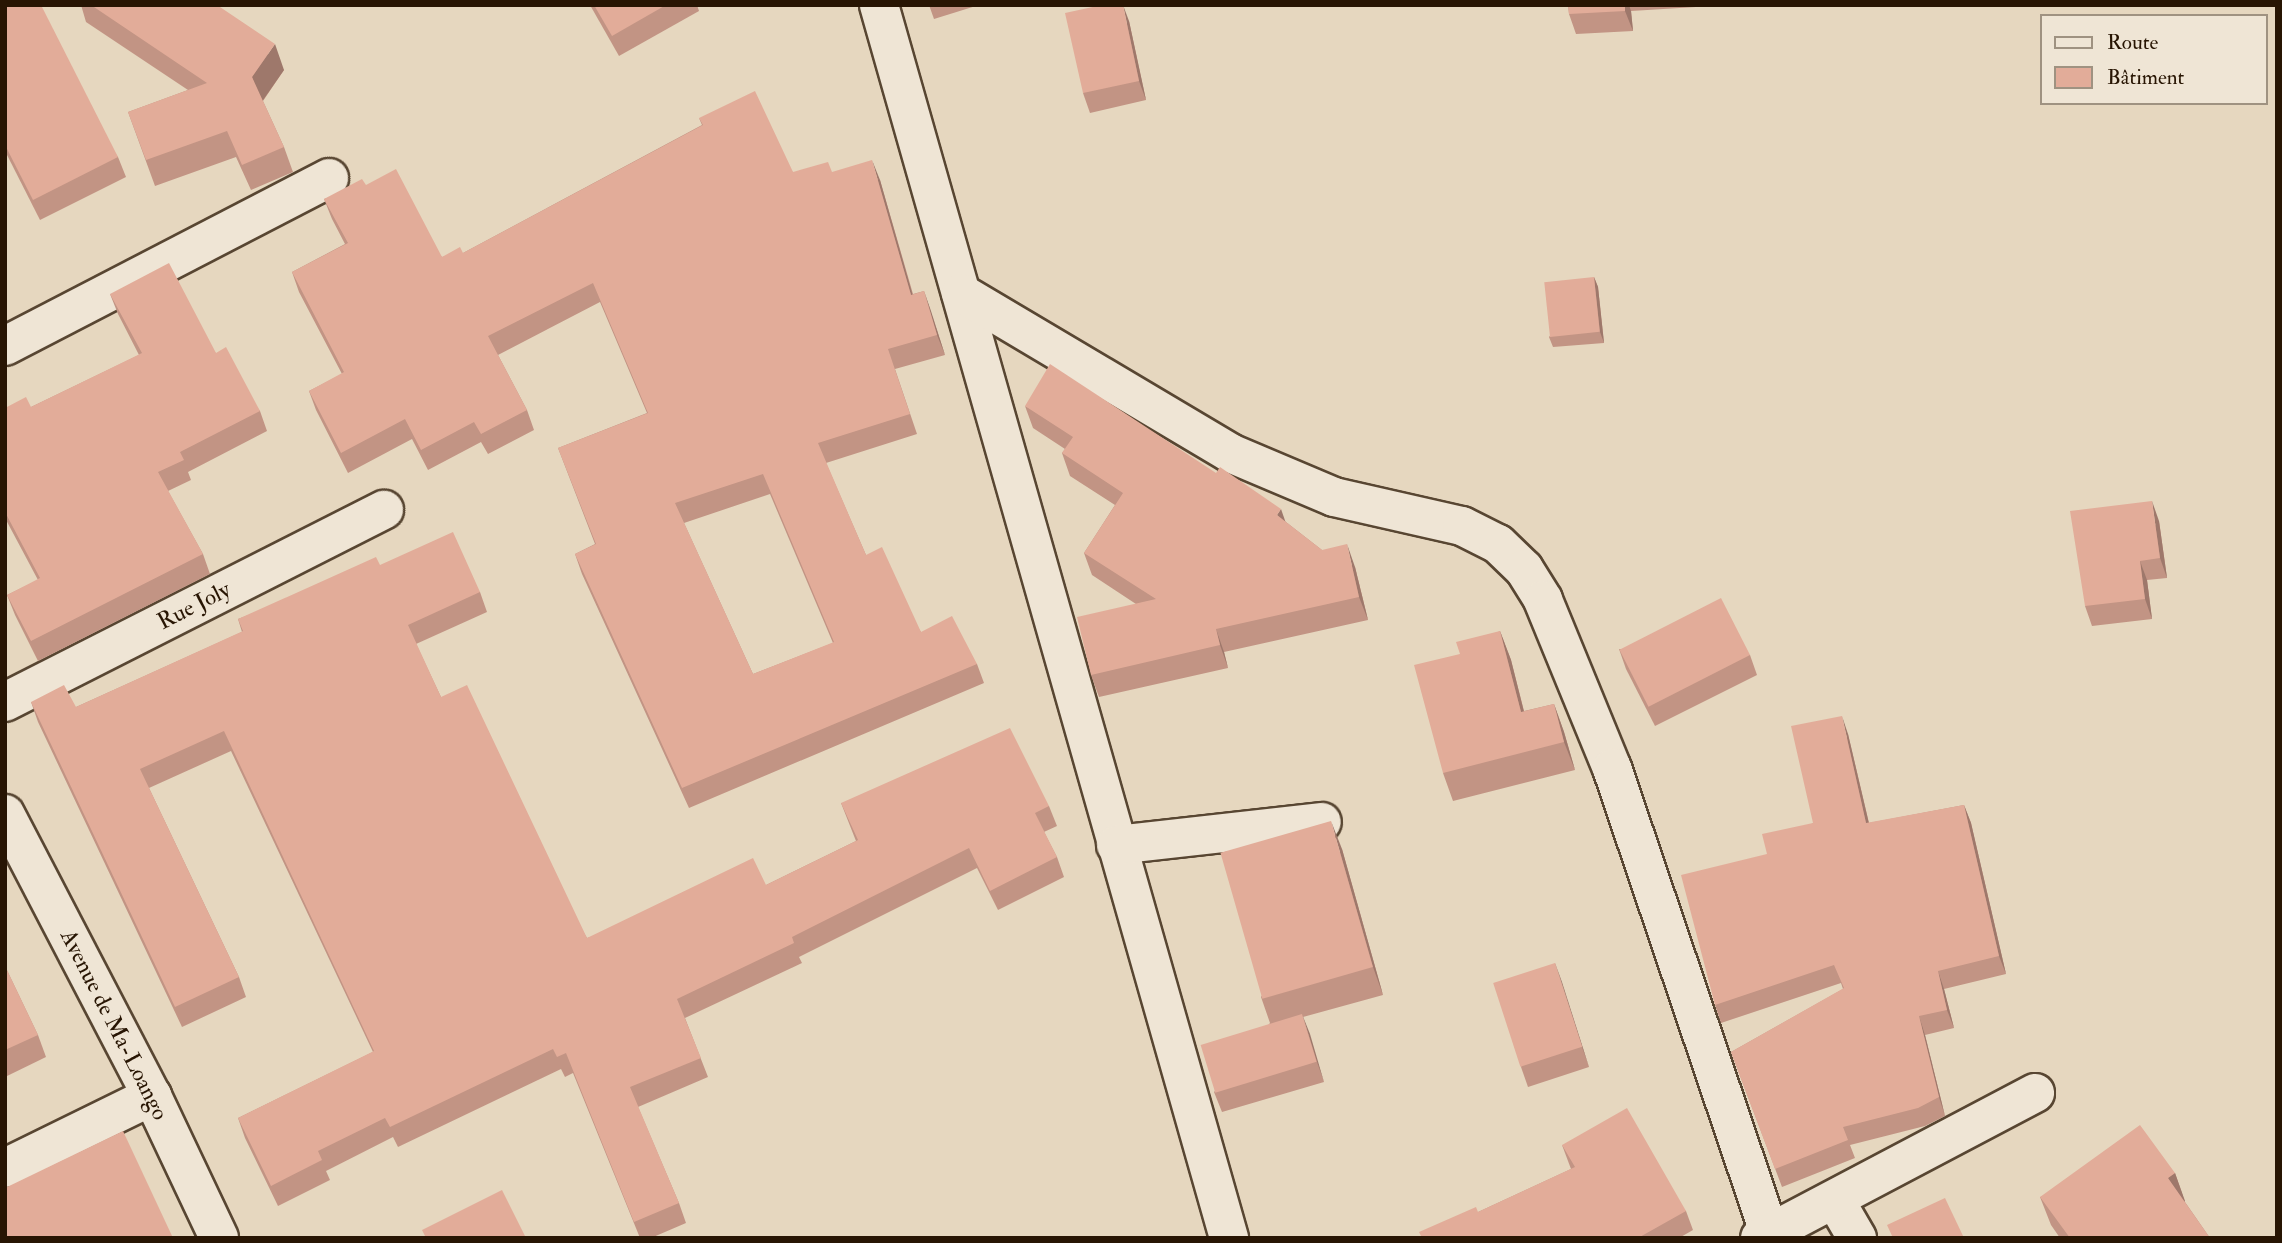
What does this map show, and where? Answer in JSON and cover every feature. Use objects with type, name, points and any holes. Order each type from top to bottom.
[{"type":"street","points":[[878,5],[1229,1238]]},
{"type":"street","points":[[5,346],[329,178]]},
{"type":"street","points":[[961,293],[1230,453],[1334,497],[1462,526],[1498,544],[1524,569],[1543,600],[1612,768],[1765,1235],[2035,1093]]},
{"type":"street","name":"Rue Joly","points":[[5,702],[384,510]]},
{"type":"street","name":"Avenue de Ma-Loango","points":[[5,814],[152,1096],[219,1238]]},
{"type":"street","points":[[1116,845],[1322,822]]},
{"type":"street","points":[[5,1168],[152,1096]]},
{"type":"street","points":[[1835,1200],[1857,1238]]},
{"type":"building","points":[[5,5],[41,5],[118,157],[33,200],[5,145]]},
{"type":"building","points":[[91,5],[217,5],[275,44],[252,77],[284,147],[242,165],[227,131],[146,160],[128,112],[207,83]]},
{"type":"building","points":[[594,5],[666,5],[612,36]]},
{"type":"building","points":[[1102,5],[1123,5],[1139,81],[1083,93],[1065,13]]},
{"type":"building","points":[[1568,5],[1625,5],[1625,11],[1569,14]]},
{"type":"building","points":[[755,91],[793,172],[828,162],[832,172],[872,160],[911,295],[924,291],[937,335],[888,349],[910,414],[818,443],[866,555],[882,547],[921,632],[952,616],[977,664],[682,788],[575,554],[596,544],[558,448],[648,413],[593,283],[488,336],[527,410],[481,434],[474,422],[421,450],[405,419],[341,453],[309,391],[344,372],[292,272],[348,243],[324,199],[362,179],[366,185],[396,169],[442,257],[460,247],[463,253],[703,125],[699,118]],"holes":[[[763,474],[834,642],[753,674],[675,503]]]},
{"type":"building","points":[[169,263],[216,353],[226,347],[260,411],[180,452],[184,460],[158,472],[203,554],[31,641],[7,595],[40,578],[5,512],[5,408],[26,397],[31,407],[142,353],[110,294]]},
{"type":"building","points":[[1594,277],[1600,332],[1550,337],[1544,282]]},
{"type":"building","points":[[1050,364],[1216,473],[1220,467],[1281,509],[1277,515],[1322,550],[1347,544],[1359,597],[1216,629],[1220,645],[1091,675],[1077,617],[1156,599],[1084,553],[1123,493],[1062,453],[1073,437],[1025,406]]},
{"type":"building","points":[[2152,501],[2160,558],[2140,561],[2145,599],[2085,606],[2070,511]]},
{"type":"building","points":[[453,532],[480,592],[408,625],[441,697],[467,685],[587,938],[753,858],[766,885],[858,840],[841,803],[1010,728],[1049,806],[1035,813],[1057,857],[990,891],[969,848],[792,937],[794,943],[677,999],[701,1058],[630,1087],[679,1203],[634,1222],[566,1053],[557,1057],[553,1049],[390,1127],[385,1118],[318,1151],[322,1160],[271,1186],[238,1118],[374,1051],[224,731],[140,769],[239,977],[175,1007],[31,702],[64,685],[76,707],[243,631],[238,619],[376,557],[380,565]]},
{"type":"building","points":[[1721,598],[1750,655],[1648,707],[1619,650]]},
{"type":"building","points":[[1500,631],[1521,712],[1554,704],[1564,742],[1443,773],[1414,665],[1460,654],[1456,642]]},
{"type":"building","points":[[1842,716],[1866,823],[1964,805],[1999,956],[1938,971],[1947,1010],[1919,1016],[1939,1097],[1918,1108],[1843,1127],[1848,1140],[1775,1169],[1731,1052],[1844,988],[1834,965],[1715,1005],[1681,875],[1767,854],[1762,834],[1813,823],[1791,726]]},
{"type":"building","points":[[1331,821],[1373,967],[1262,999],[1220,853]]},
{"type":"building","points":[[1555,963],[1582,1047],[1520,1067],[1493,983]]},
{"type":"building","points":[[5,966],[38,1035],[5,1050]]},
{"type":"building","points":[[1302,1014],[1317,1062],[1215,1093],[1201,1045]]},
{"type":"building","points":[[1627,1108],[1686,1211],[1638,1238],[1422,1238],[1419,1232],[1476,1207],[1478,1212],[1575,1167],[1562,1145]]},
{"type":"building","points":[[2140,1125],[2175,1173],[2168,1178],[2210,1238],[2070,1238],[2040,1197]]},
{"type":"building","points":[[123,1131],[173,1238],[5,1238],[5,1188]]},
{"type":"building","points":[[502,1190],[526,1238],[426,1238],[422,1230]]},
{"type":"building","points":[[1945,1198],[1964,1238],[1893,1238],[1887,1225]]}]
